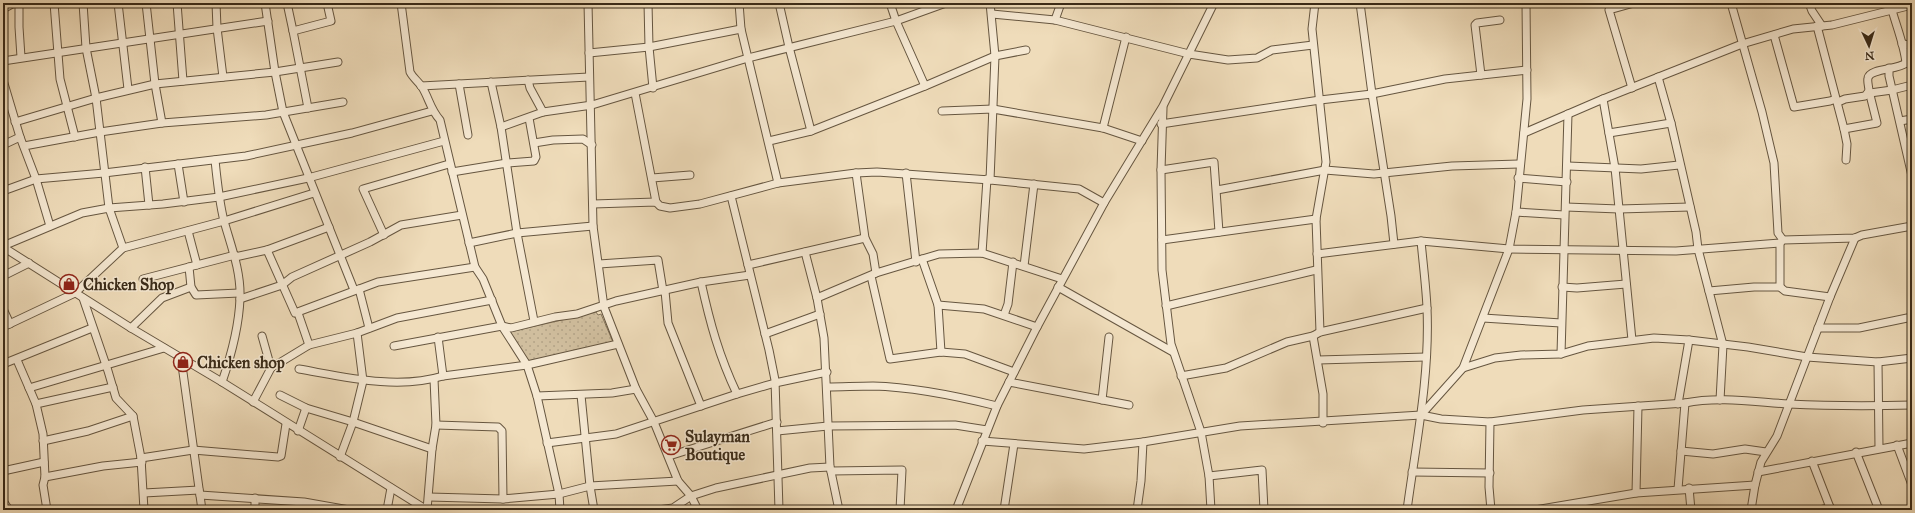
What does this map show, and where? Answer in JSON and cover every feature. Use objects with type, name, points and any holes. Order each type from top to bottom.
[{"type":"street","points":[[3,9],[14,3]]},
{"type":"street","points":[[19,3],[21,57]]},
{"type":"street","points":[[54,3],[60,79],[75,137]]},
{"type":"street","points":[[83,3],[86,48],[96,98],[109,208],[122,248]]},
{"type":"street","points":[[118,3],[121,43],[128,89]]},
{"type":"street","points":[[146,3],[155,84],[162,123]]},
{"type":"street","points":[[177,3],[184,81]]},
{"type":"street","points":[[216,3],[217,28],[224,77]]},
{"type":"street","points":[[265,3],[275,72],[283,112],[314,193],[356,289],[369,328]]},
{"type":"street","points":[[287,3],[308,108]]},
{"type":"street","points":[[293,31],[331,21],[327,3]]},
{"type":"street","points":[[401,3],[410,72],[414,80],[421,86],[432,111],[440,120],[449,164],[475,267],[479,271],[502,326],[526,365],[537,396],[559,494],[560,510]]},
{"type":"street","points":[[588,3],[589,77],[592,105],[593,226],[604,307],[636,389],[654,422],[678,481],[691,496],[698,510]]},
{"type":"street","points":[[648,3],[649,47],[653,88]]},
{"type":"street","points":[[739,3],[741,29],[778,183]]},
{"type":"street","points":[[779,3],[811,131]]},
{"type":"street","points":[[890,3],[896,21],[925,86]]},
{"type":"street","points":[[501,127],[542,112],[592,105],[653,88],[748,58],[896,21],[946,3]]},
{"type":"street","points":[[982,253],[993,109],[995,56],[990,3]]},
{"type":"street","points":[[1055,20],[1060,3]]},
{"type":"street","points":[[956,510],[986,430],[1014,372],[1062,279],[1104,203],[1163,106],[1214,3]]},
{"type":"street","points":[[1316,3],[1312,29],[1320,100],[1325,170],[1316,219],[1316,334],[1323,394],[1323,422]]},
{"type":"street","points":[[1360,3],[1394,244]]},
{"type":"street","points":[[1421,415],[1463,368],[1509,249],[1516,212],[1519,164],[1527,99],[1526,3]]},
{"type":"street","points":[[1632,88],[1609,10],[1634,3]]},
{"type":"street","points":[[1731,3],[1762,112],[1774,163],[1778,232],[1781,242],[1780,287]]},
{"type":"street","points":[[1809,3],[1820,26],[1847,144],[1846,160]]},
{"type":"street","points":[[1524,133],[1603,99],[1742,44],[1793,29],[1832,25],[1890,6],[1912,5]]},
{"type":"street","points":[[1844,129],[1877,123],[1868,78],[1870,74],[1909,64],[1898,36],[1890,6]]},
{"type":"street","points":[[992,14],[1055,20],[1190,54],[1228,60],[1257,58],[1272,50],[1313,45]]},
{"type":"street","points":[[3,61],[21,57],[150,39],[268,20]]},
{"type":"street","points":[[1481,75],[1476,25],[1477,23],[1500,20]]},
{"type":"street","points":[[589,53],[649,47],[741,29]]},
{"type":"street","points":[[1774,35],[1794,108],[1865,96],[1870,92],[1892,90],[1912,85]]},
{"type":"street","points":[[1103,128],[1126,37]]},
{"type":"street","points":[[1902,44],[1912,45]]},
{"type":"street","points":[[769,141],[811,131],[925,86],[995,56],[1026,50]]},
{"type":"street","points":[[15,122],[128,89],[155,84],[275,72],[338,62]]},
{"type":"street","points":[[1889,68],[1889,76],[1912,176]]},
{"type":"street","points":[[1161,124],[1320,100],[1372,94],[1445,79],[1527,70]]},
{"type":"street","points":[[421,86],[589,77]]},
{"type":"street","points":[[1658,77],[1671,123],[1698,249],[1723,344],[1720,400]]},
{"type":"street","points":[[3,80],[6,102],[36,179],[50,226]]},
{"type":"street","points":[[528,80],[530,88],[542,112]]},
{"type":"street","points":[[491,82],[501,127],[517,233],[534,321]]},
{"type":"street","points":[[459,84],[468,135]]},
{"type":"street","points":[[635,93],[656,202],[660,206],[670,208],[700,204],[778,183],[856,173],[906,173],[1079,189],[1104,203]]},
{"type":"street","points":[[1603,99],[1615,168],[1632,340]]},
{"type":"street","points":[[24,146],[100,132],[162,123],[266,115],[343,102]]},
{"type":"street","points":[[1163,106],[1161,124],[1162,270],[1166,306],[1173,352],[1201,432],[1209,476],[1212,510]]},
{"type":"street","points":[[942,111],[993,109],[1103,128],[1142,140]]},
{"type":"street","points":[[3,191],[36,179],[104,173],[246,156],[295,146],[432,111]]},
{"type":"street","points":[[1561,354],[1563,249],[1568,166],[1568,114]]},
{"type":"street","points":[[452,172],[506,163],[534,161],[536,157],[529,118]]},
{"type":"street","points":[[1900,121],[1912,119]]},
{"type":"street","points":[[1609,133],[1671,123]]},
{"type":"street","points":[[3,146],[20,137]]},
{"type":"street","points":[[534,144],[553,140],[583,139],[592,145]]},
{"type":"street","points":[[3,246],[82,212],[219,197],[308,178],[444,141]]},
{"type":"street","points":[[215,160],[219,197],[224,221],[235,256],[240,296],[232,351],[222,382]]},
{"type":"street","points":[[1161,170],[1214,162],[1219,232]]},
{"type":"street","points":[[178,164],[184,202]]},
{"type":"street","points":[[384,235],[363,189],[449,164]]},
{"type":"street","points":[[1217,190],[1325,170],[1374,174],[1452,166],[1519,164]]},
{"type":"street","points":[[1568,166],[1641,169],[1679,165]]},
{"type":"street","points":[[145,167],[149,205]]},
{"type":"street","points":[[856,173],[865,238],[873,254],[874,275],[890,359],[941,352],[965,354],[1014,372]]},
{"type":"street","points":[[906,173],[919,260],[938,305],[941,352]]},
{"type":"street","points":[[652,178],[690,175]]},
{"type":"street","points":[[1518,178],[1567,182]]},
{"type":"street","points":[[1024,266],[1034,184]]},
{"type":"street","points":[[3,327],[75,293],[122,248],[224,221],[314,193]]},
{"type":"street","points":[[732,196],[765,334],[775,383],[779,510]]},
{"type":"street","points":[[593,204],[656,202]]},
{"type":"street","points":[[1516,212],[1690,207]]},
{"type":"street","points":[[189,267],[192,292],[196,295],[240,296],[282,284],[292,277],[341,256],[401,225],[462,215]]},
{"type":"street","points":[[1162,240],[1316,219]]},
{"type":"street","points":[[469,243],[517,233],[593,226]]},
{"type":"street","points":[[1317,254],[1421,241],[1509,249],[1676,251],[1781,242],[1855,238],[1862,235],[1912,226]]},
{"type":"street","points":[[143,279],[235,256],[267,250],[329,227]]},
{"type":"street","points":[[188,231],[198,265]]},
{"type":"street","points":[[748,264],[865,238]]},
{"type":"street","points":[[1751,510],[1754,485],[1758,472],[1766,452],[1777,436],[1830,297],[1855,238]]},
{"type":"street","points":[[1406,510],[1421,415],[1426,357],[1427,308],[1421,241]]},
{"type":"street","points":[[3,246],[131,328],[222,382],[286,424],[427,510],[432,449],[436,425],[434,379]]},
{"type":"street","points":[[267,250],[294,312],[298,313],[309,345]]},
{"type":"street","points":[[805,252],[817,298],[824,338],[831,469],[840,510]]},
{"type":"street","points":[[817,298],[874,275],[939,254],[982,253],[1062,279]]},
{"type":"street","points":[[599,264],[658,260],[668,323],[701,406]]},
{"type":"street","points":[[1004,315],[1009,298],[1013,262]]},
{"type":"street","points":[[3,276],[29,263]]},
{"type":"street","points":[[298,313],[356,289],[378,282],[475,267]]},
{"type":"street","points":[[1166,306],[1316,270]]},
{"type":"street","points":[[394,346],[502,326],[511,328],[534,321],[577,314],[604,307],[616,301],[701,282],[750,275]]},
{"type":"street","points":[[701,282],[710,326],[724,366],[737,394]]},
{"type":"street","points":[[1562,287],[1577,288],[1626,284]]},
{"type":"street","points":[[1709,291],[1754,286],[1780,287],[1785,291],[1830,297]]},
{"type":"street","points":[[131,328],[162,298],[191,287]]},
{"type":"street","points":[[1058,287],[1173,352]]},
{"type":"street","points":[[83,298],[118,401],[133,416],[141,460],[144,510]]},
{"type":"street","points":[[253,402],[270,368],[309,345],[357,333],[397,318],[492,300]]},
{"type":"street","points":[[938,305],[984,309],[1037,327]]},
{"type":"street","points":[[1181,376],[1226,368],[1287,342],[1427,308]]},
{"type":"street","points":[[3,309],[10,324]]},
{"type":"street","points":[[765,334],[820,314]]},
{"type":"street","points":[[1818,328],[1858,328],[1912,317]]},
{"type":"street","points":[[1483,318],[1561,323]]},
{"type":"street","points":[[3,364],[17,360],[92,328]]},
{"type":"street","points":[[340,457],[353,422],[363,381],[357,333]]},
{"type":"street","points":[[262,336],[270,368]]},
{"type":"street","points":[[438,337],[443,376]]},
{"type":"street","points":[[1102,400],[1110,337]]},
{"type":"street","points":[[1463,368],[1495,358],[1521,355],[1561,354],[1588,346],[1654,338],[1723,344],[1807,357],[1878,362],[1912,358]]},
{"type":"street","points":[[1678,489],[1681,451],[1682,404],[1688,340]]},
{"type":"street","points":[[300,369],[363,381],[383,382],[434,379],[443,376],[526,365],[618,344]]},
{"type":"street","points":[[29,388],[164,348]]},
{"type":"street","points":[[1318,360],[1426,357]]},
{"type":"street","points":[[181,358],[202,510]]},
{"type":"street","points":[[17,360],[36,404],[44,441],[45,477],[43,485],[47,510]]},
{"type":"street","points":[[1878,362],[1880,405],[1879,448]]},
{"type":"street","points":[[547,443],[616,434],[737,394],[775,383],[827,372]]},
{"type":"street","points":[[1009,382],[1129,405]]},
{"type":"street","points":[[827,387],[873,386],[915,390],[958,396],[997,406]]},
{"type":"street","points":[[36,404],[113,387]]},
{"type":"street","points":[[537,396],[612,393],[636,389]]},
{"type":"street","points":[[280,395],[306,408],[353,422],[432,449]]},
{"type":"street","points":[[581,395],[584,439],[594,510]]},
{"type":"street","points":[[982,441],[1084,449],[1143,442],[1240,426],[1421,415],[1455,420],[1490,422],[1570,411],[1682,404],[1698,401],[1720,400],[1789,404],[1912,405]]},
{"type":"street","points":[[1636,493],[1638,406]]},
{"type":"street","points":[[298,431],[306,408]]},
{"type":"street","points":[[44,441],[88,431],[133,416]]},
{"type":"street","points":[[669,456],[777,422]]},
{"type":"street","points":[[1490,422],[1491,510]]},
{"type":"street","points":[[45,477],[193,450],[281,456],[286,424]]},
{"type":"street","points":[[777,431],[828,426],[955,424],[986,430]]},
{"type":"street","points":[[436,425],[498,427],[502,431],[503,499]]},
{"type":"street","points":[[1137,510],[1141,481],[1143,442]]},
{"type":"street","points":[[1758,472],[1856,452],[1912,443]]},
{"type":"street","points":[[1004,510],[1014,444]]},
{"type":"street","points":[[1897,445],[1912,485]]},
{"type":"street","points":[[1681,451],[1713,454],[1745,449],[1766,452]]},
{"type":"street","points":[[1856,452],[1879,510]]},
{"type":"street","points":[[1812,461],[1830,509],[1820,510]]},
{"type":"street","points":[[3,471],[44,462]]},
{"type":"street","points":[[658,510],[673,508],[691,496],[716,488],[810,468],[902,470],[900,510]]},
{"type":"street","points":[[1209,476],[1262,470],[1264,510]]},
{"type":"street","points":[[1412,472],[1490,472]]},
{"type":"street","points":[[429,497],[503,499],[559,494],[590,486],[678,481]]},
{"type":"street","points":[[1535,510],[1563,508],[1636,493],[1689,488],[1754,485]]},
{"type":"street","points":[[387,510],[390,488]]},
{"type":"street","points":[[1689,488],[1691,510]]},
{"type":"street","points":[[144,493],[199,492],[304,502],[348,510]]},
{"type":"street","points":[[255,498],[255,510]]},
{"type":"street","points":[[3,501],[9,510]]},
{"type":"shaded area","points":[[596,312],[598,315],[601,314],[613,342],[555,357],[527,361],[510,332]]},
{"type":"place","name":"Chicken Shop","points":[[69,284]]},
{"type":"place","name":"Chicken shop","points":[[183,362]]},
{"type":"place","name":"Sulayman Boutique","points":[[671,445]]}]
